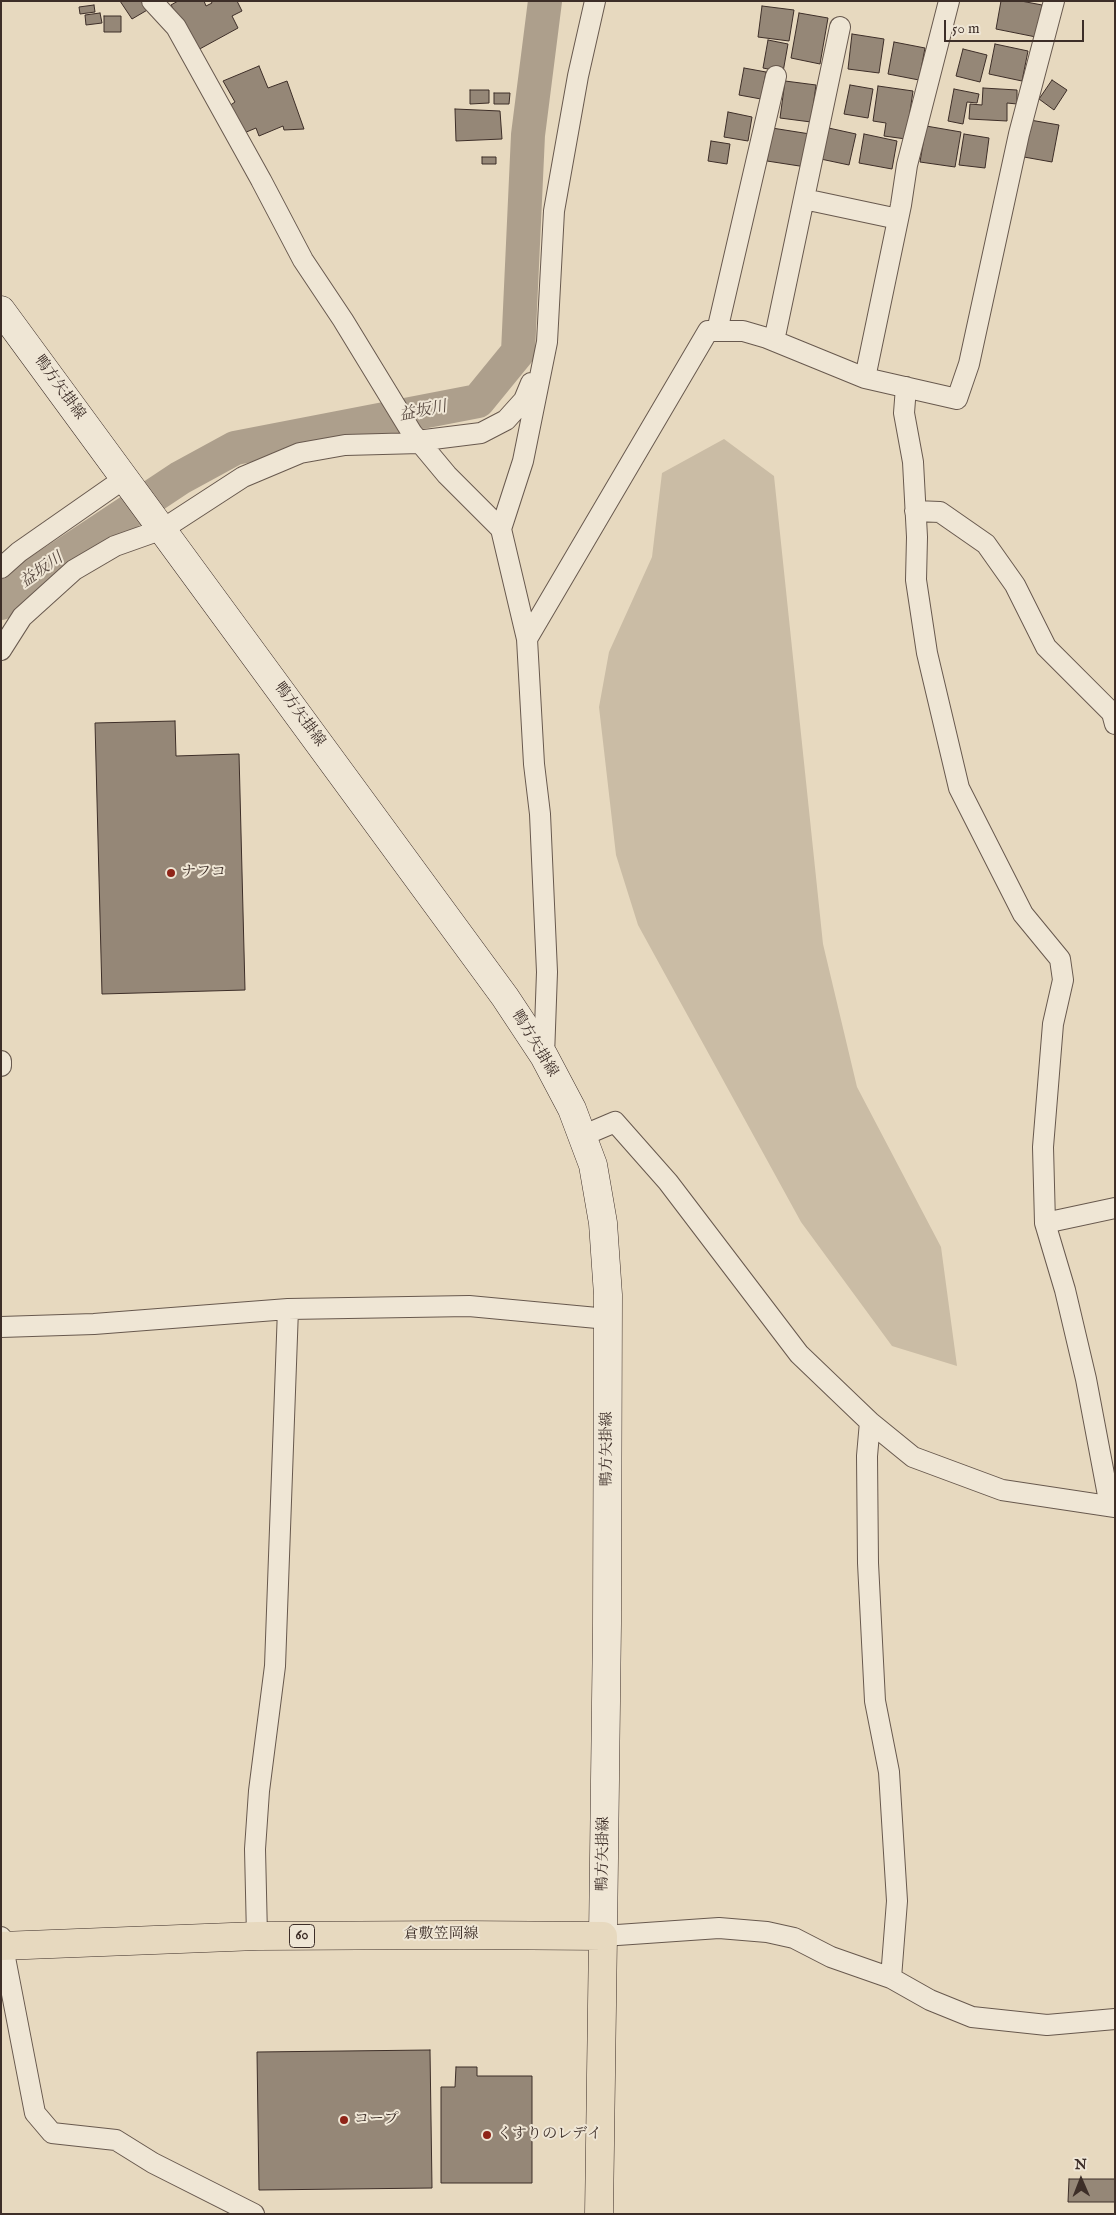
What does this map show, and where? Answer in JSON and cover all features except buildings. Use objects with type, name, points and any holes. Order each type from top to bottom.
[{"type":"main road","name":"鴨方矢掛線","points":[[1,310],[505,997],[544,1056],[572,1109],[593,1165],[603,1224],[608,1319],[607,1624],[602,1936]]},
{"type":"main road","name":"倉敷笠岡線","points":[[2,1943],[258,1936],[459,1934],[602,1936]]},
{"type":"main road","points":[[599,2214],[602,1936]]},
{"type":"street","points":[[152,1],[176,28],[261,180],[303,260],[343,320],[417,439],[501,529],[526,639],[534,764],[540,814],[547,972],[544,1056]]},
{"type":"street","points":[[501,529],[524,462],[547,342],[554,211],[578,76],[595,1]]},
{"type":"street","points":[[865,378],[907,165],[949,1]]},
{"type":"street","points":[[526,639],[708,330],[743,332],[774,341],[865,378],[957,399],[969,364],[1019,134],[1054,1]]},
{"type":"street","points":[[774,341],[840,27]]},
{"type":"street","points":[[716,331],[776,76]]},
{"type":"street","points":[[804,199],[898,218]]},
{"type":"street","points":[[1,650],[22,617],[74,570],[115,546],[160,526],[243,477],[300,453],[345,445],[481,433],[506,420],[524,400],[547,342]]},
{"type":"street","points":[[582,1136],[615,1122],[668,1182],[798,1354],[870,1422],[913,1457],[1002,1490],[1112,1506],[1065,1290],[1045,1223],[1043,1147],[1053,1024],[1063,980],[1060,959],[1023,914],[959,788],[927,653],[916,580],[913,462],[904,413],[906,387]]},
{"type":"street","points":[[1,568],[19,552],[130,484]]},
{"type":"street","points":[[915,511],[940,512],[986,544],[1015,585],[1046,647],[1112,713],[1115,724]]},
{"type":"street","points":[[1,1061],[1,1066]]},
{"type":"street","points":[[1045,1223],[1115,1208]]},
{"type":"street","points":[[1,1327],[94,1324],[288,1309],[469,1306],[608,1319]]},
{"type":"street","points":[[258,1936],[255,1849],[259,1791],[275,1666],[288,1309]]},
{"type":"street","points":[[870,1422],[867,1456],[868,1563],[875,1702],[889,1772],[897,1901],[891,1978]]},
{"type":"street","points":[[602,1936],[719,1928],[767,1932],[794,1938],[831,1957],[891,1978],[930,2000],[972,2016],[1047,2025],[1115,2019]]},
{"type":"street","points":[[2,1943],[35,2113],[52,2133],[116,2140],[154,2164],[254,2214]]},
{"type":"shaded area","points":[[724,439],[774,476],[823,944],[857,1087],[941,1247],[957,1366],[892,1346],[801,1222],[638,925],[616,855],[599,707],[609,652],[652,557],[662,473]]},
{"type":"waterway","name":"益坂川","points":[[1,603],[25,581],[180,478],[235,448],[478,401],[518,352],[528,135],[545,1]]},
{"type":"place","name":"ナフコ","points":[[171,873]]},
{"type":"place","name":"コープ","points":[[344,2120]]},
{"type":"place","name":"くすりのレデイ","points":[[487,2135]]}]
